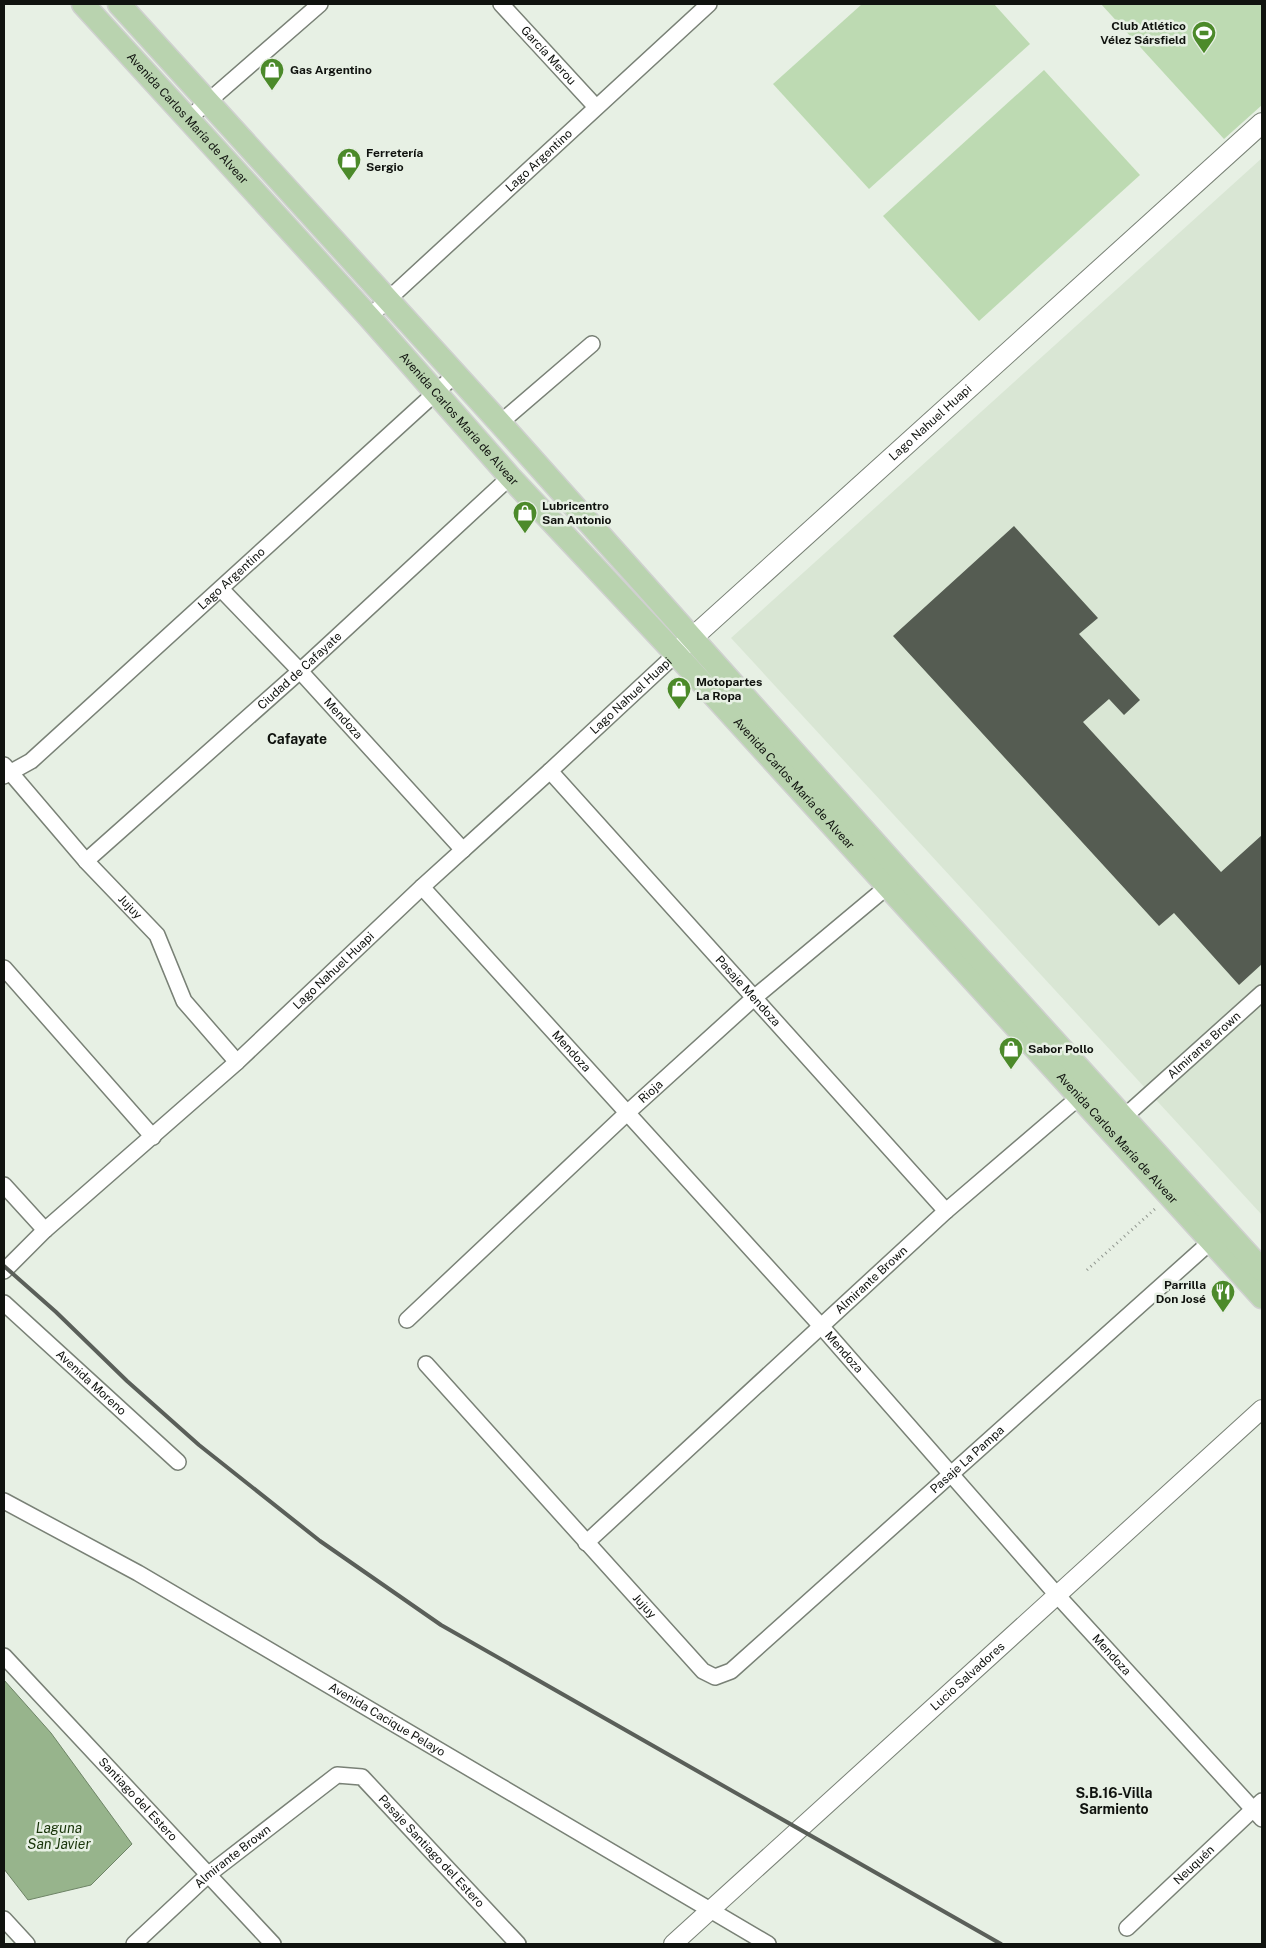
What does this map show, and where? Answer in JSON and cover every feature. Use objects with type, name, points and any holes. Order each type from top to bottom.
[{"type":"main road","name":"Avenida Carlos María de Alvear","points":[[83,4],[369,317],[510,477],[676,654],[895,880],[1087,1090],[1169,1195],[1262,1270]]},
{"type":"main road","name":"Avenida Carlos María de Alvear","points":[[119,4],[454,375],[500,422],[693,638],[895,880]]},
{"type":"main road","name":"Lago Nahuel Huapi","points":[[676,654],[1262,123]]},
{"type":"main road","name":"Avenida Carlos María de Alvear","points":[[1087,1090],[1123,1118],[1218,1235],[1262,1297]]},
{"type":"street","points":[[188,119],[320,4]]},
{"type":"street","name":"García Merou","points":[[501,4],[596,107]]},
{"type":"street","name":"Lago Argentino","points":[[369,317],[709,4]]},
{"type":"street","points":[[500,422],[592,344]]},
{"type":"street","name":"Lago Argentino","points":[[6,771],[31,761],[454,375]]},
{"type":"street","name":"Ciudad de Cafayate","points":[[86,861],[300,671],[510,477]]},
{"type":"street","name":"Mendoza","points":[[221,588],[300,671],[463,850]]},
{"type":"street","name":"Lago Nahuel Huapi","points":[[4,1271],[45,1230],[237,1062],[422,887],[676,654]]},
{"type":"street","name":"Jujuy","points":[[6,771],[156,936],[184,1001],[237,1062]]},
{"type":"street","name":"Pasaje Mendoza","points":[[550,771],[755,996],[946,1211]]},
{"type":"street","name":"Rioja","points":[[407,1320],[627,1113],[755,996],[895,880]]},
{"type":"street","name":"Mendoza","points":[[422,887],[821,1326],[1057,1596],[1259,1810]]},
{"type":"street","points":[[4,968],[153,1137]]},
{"type":"street","name":"Almirante Brown","points":[[1123,1118],[1262,993]]},
{"type":"street","name":"Almirante Brown","points":[[586,1543],[946,1211],[1087,1090]]},
{"type":"street","points":[[4,1185],[45,1230]]},
{"type":"street","name":"Pasaje La Pampa","points":[[703,1671],[716,1677],[731,1671],[1218,1235]]},
{"type":"street","name":"Avenida Moreno","points":[[4,1303],[178,1462]]},
{"type":"street","name":"Jujuy","points":[[426,1364],[703,1671]]},
{"type":"street","name":"Lucio Salvadores","points":[[672,1944],[1262,1409]]},
{"type":"street","name":"Avenida Cacique Pelayo","points":[[4,1501],[138,1573],[709,1911],[768,1944]]},
{"type":"street","name":"Santiago del Estero","points":[[4,1656],[273,1944]]},
{"type":"street","name":"Almirante Brown","points":[[134,1944],[209,1874],[337,1776]]},
{"type":"street","name":"Pasaje Santiago del Estero","points":[[337,1776],[362,1777],[518,1944]]},
{"type":"street","name":"Neuquén","points":[[1127,1928],[1259,1810]]},
{"type":"street","points":[[4,1919],[27,1944]]},
{"type":"path","points":[[1086,1270],[1169,1195]]},
{"type":"shaded area","points":[[862,4],[994,4],[1030,44],[869,189],[773,84]]},
{"type":"shaded area","name":"Club Atlético Vélez Sársfield","points":[[1101,4],[1262,4],[1262,105],[1224,139]]},
{"type":"shaded area","points":[[1044,70],[1140,175],[979,321],[883,216]]},
{"type":"shaded area","points":[[1262,158],[1262,1215],[731,638]]},
{"type":"water","name":"Laguna San Javier","points":[[4,1680],[51,1733],[132,1844],[91,1885],[28,1900],[4,1869]]},
{"type":"building","points":[[1014,526],[1098,618],[1079,634],[1140,700],[1124,715],[1109,699],[1083,722],[1221,872],[1262,835],[1262,964],[1239,985],[1174,913],[1159,926],[893,636]]},
{"type":"railway","points":[[4,1266],[56,1312],[127,1381],[199,1445],[320,1541],[441,1625],[1001,1944]]},
{"type":"place","name":"Club Atlético Vélez Sársfield","points":[[1204,54]]},
{"type":"place","name":"Gas Argentino","points":[[272,91]]},
{"type":"place","name":"Ferretería Sergio","points":[[349,181]]},
{"type":"place","name":"Lubricentro San Antonio","points":[[525,534]]},
{"type":"place","name":"Motopartes La Ropa","points":[[679,710]]},
{"type":"place","name":"Sabor Pollo","points":[[1011,1070]]},
{"type":"place","name":"Parrilla Don José","points":[[1223,1313]]},
{"type":"district","name":"Cafayate","points":[[297,739]]},
{"type":"district","name":"S.B.16-Villa Sarmiento","points":[[1114,1802]]}]
